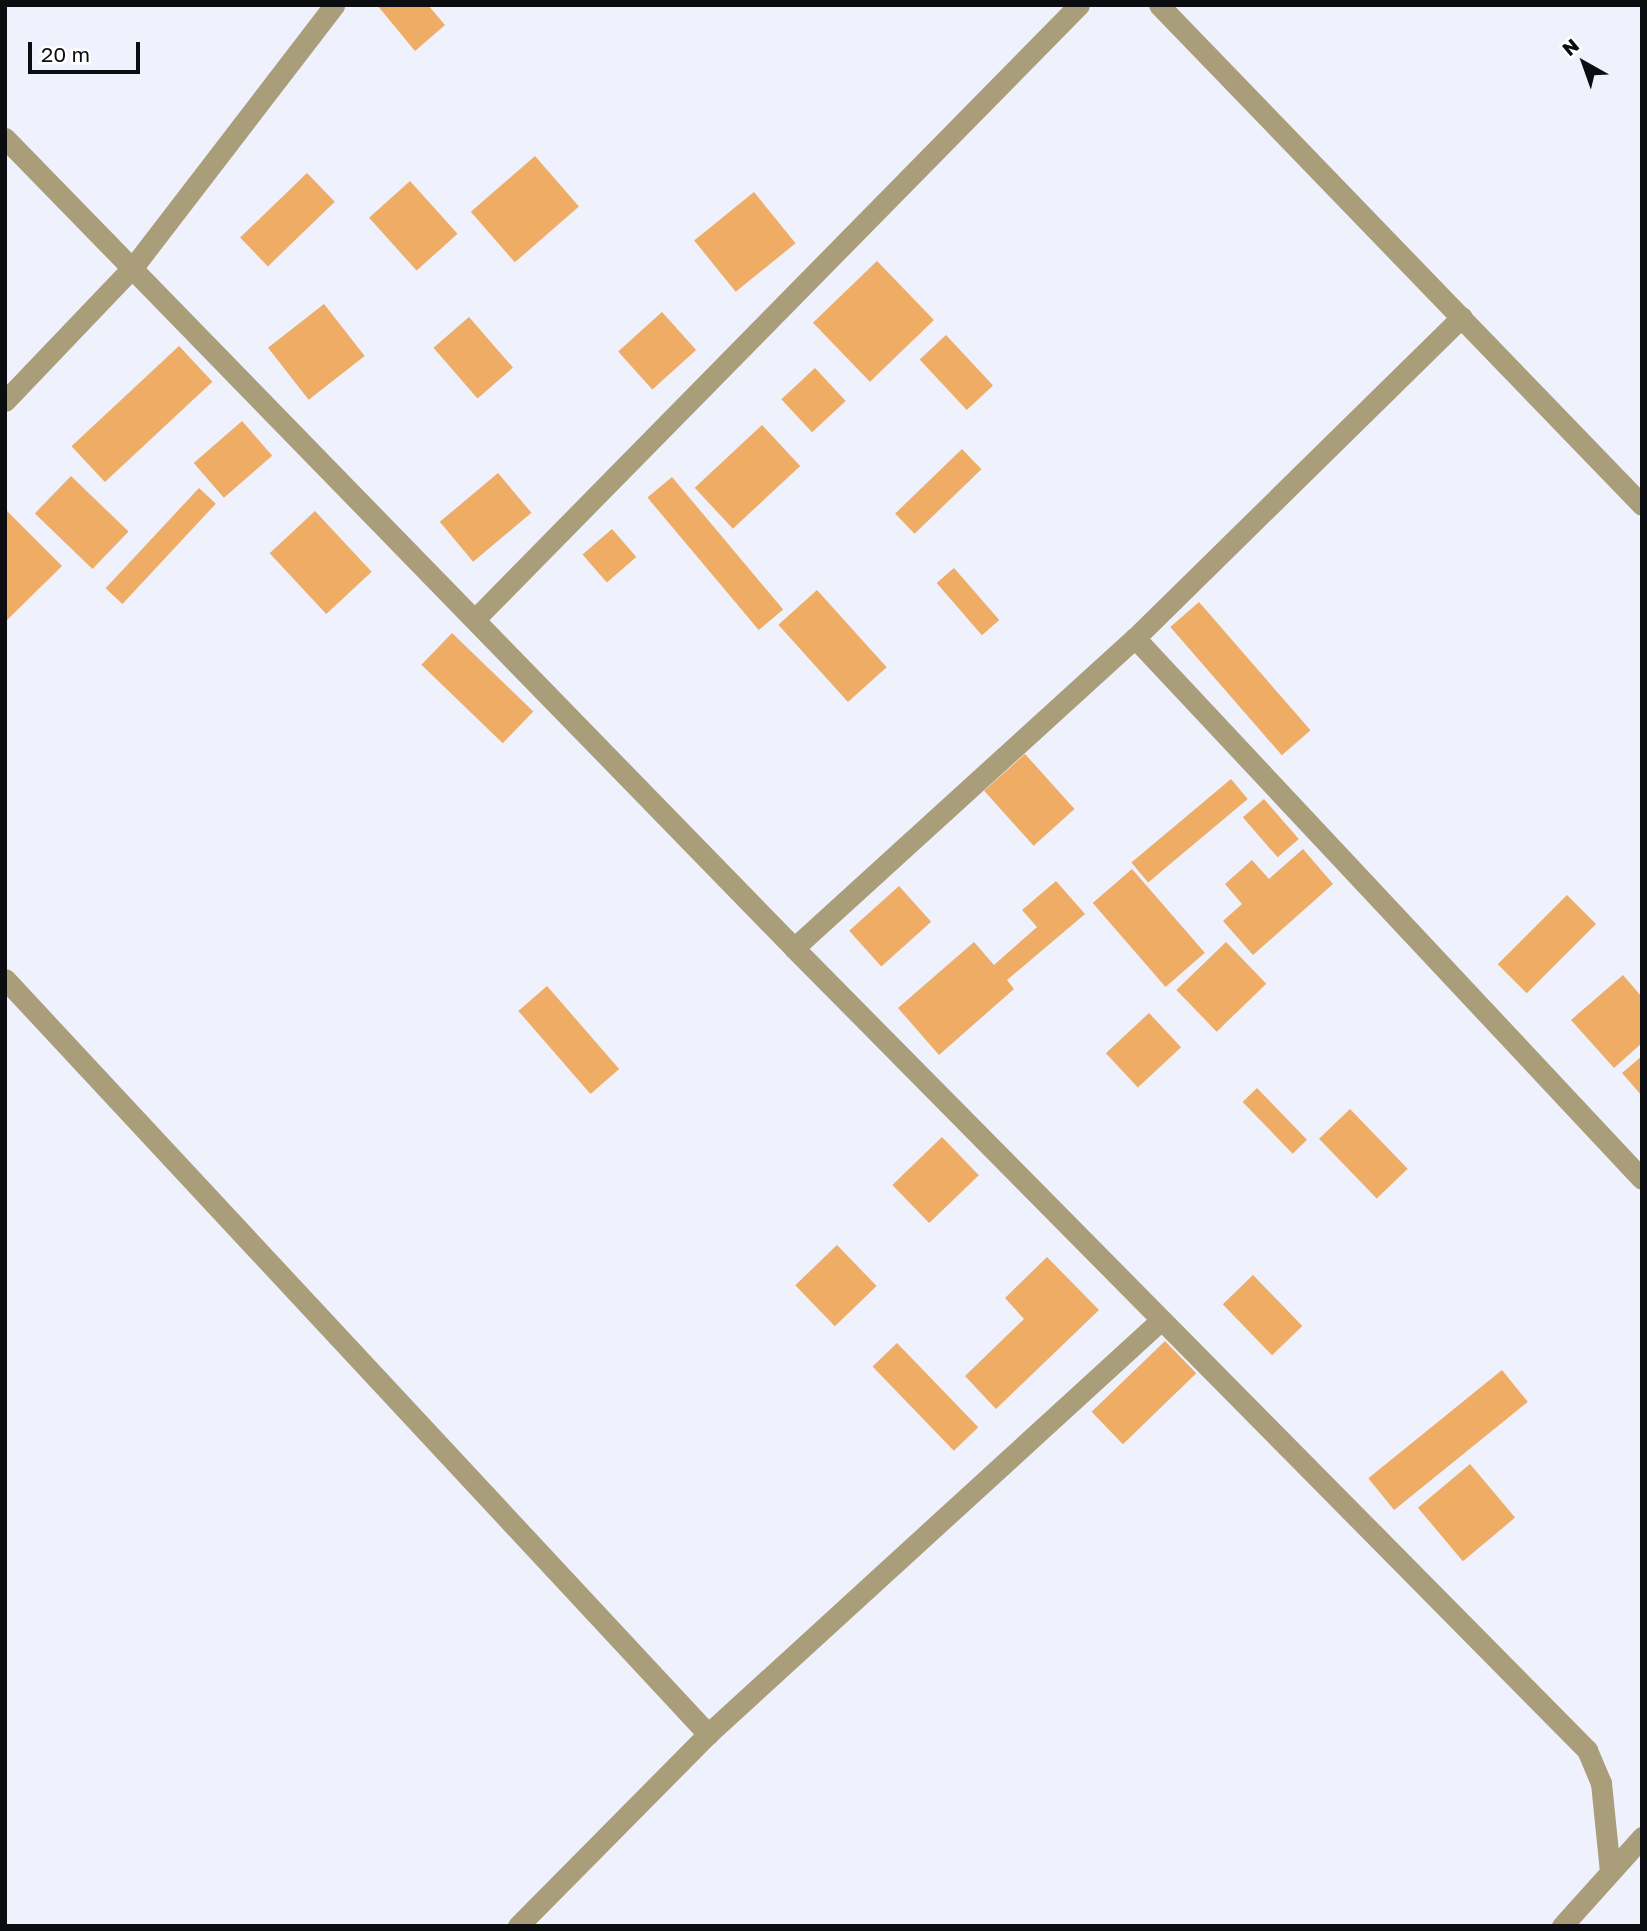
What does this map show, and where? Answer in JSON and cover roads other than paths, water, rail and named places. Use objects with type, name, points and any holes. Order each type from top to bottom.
[{"type":"street","points":[[5,401],[134,266],[334,5]]},
{"type":"street","points":[[475,619],[1079,5]]},
{"type":"street","points":[[1159,5],[1642,505]]},
{"type":"street","points":[[5,138],[134,266],[794,948],[1587,1750],[1601,1783],[1610,1872]]},
{"type":"street","points":[[794,948],[1135,638],[1462,317]]},
{"type":"street","points":[[1135,638],[1642,1179]]},
{"type":"street","points":[[5,979],[708,1734]]},
{"type":"street","points":[[518,1926],[708,1734],[1161,1321]]},
{"type":"street","points":[[1562,1926],[1642,1837]]}]
